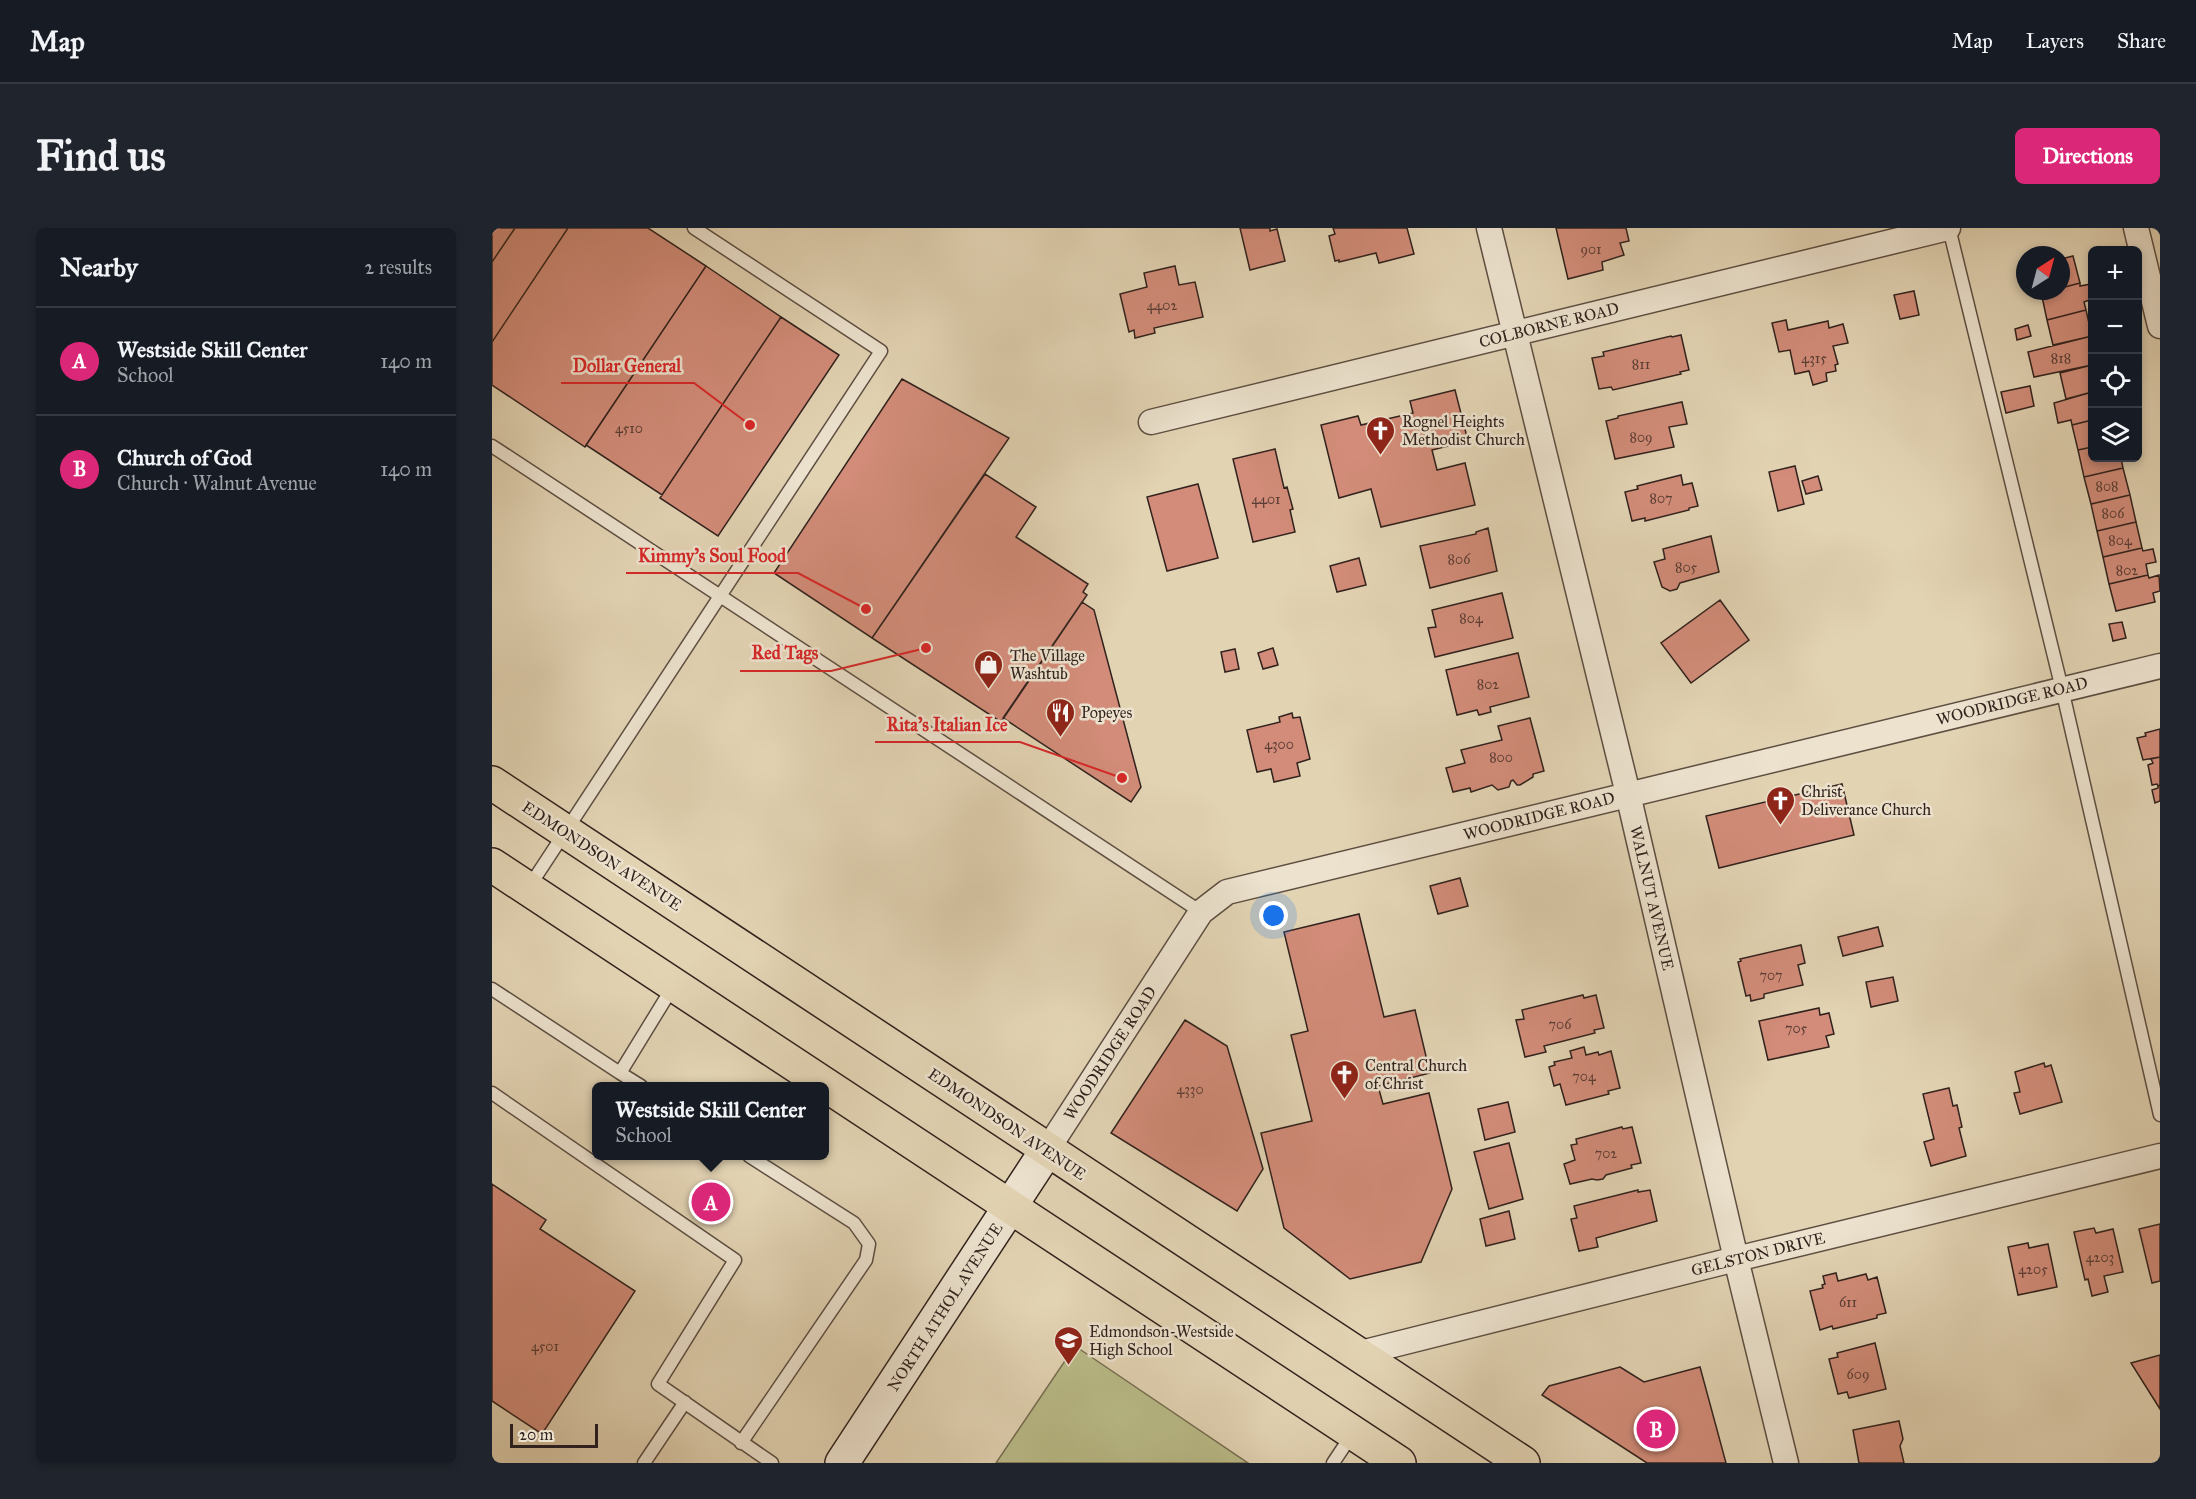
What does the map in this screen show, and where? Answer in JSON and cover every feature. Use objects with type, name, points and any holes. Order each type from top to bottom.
[{"type":"main road","name":"EDMONDSON AVENUE","points":[[492,783],[1523,1463]]},
{"type":"main road","points":[[492,865],[823,1082]]},
{"type":"main road","points":[[829,1086],[1399,1463]]},
{"type":"street","name":"WALNUT AVENUE","points":[[1489,228],[1628,794],[1786,1463]]},
{"type":"street","name":"COLBORNE ROAD","points":[[1151,422],[1949,228]]},
{"type":"street","points":[[2136,228],[2160,326]]},
{"type":"street","name":"WOODRIDGE ROAD","points":[[1047,1150],[1202,912],[1227,892],[2160,666]]},
{"type":"street","name":"NORTH ATHOL AVENUE","points":[[842,1463],[1047,1150]]},
{"type":"street","name":"GELSTON DRIVE","points":[[1357,1354],[2160,1156]]},
{"type":"lane","points":[[528,888],[881,351],[694,228]]},
{"type":"lane","points":[[1949,228],[2062,689],[2160,1115]]},
{"type":"lane","points":[[492,446],[1202,912]]},
{"type":"lane","points":[[620,1073],[675,984]]},
{"type":"lane","points":[[492,989],[635,1082]]},
{"type":"lane","points":[[492,1094],[735,1260],[658,1384],[772,1463]]},
{"type":"lane","points":[[741,1443],[866,1260],[869,1244],[854,1223],[757,1160]]},
{"type":"lane","points":[[644,1463],[685,1402]]},
{"type":"lane","points":[[1333,1463],[1353,1432]]},
{"type":"green space","points":[[1075,1346],[1248,1463],[996,1463]]},
{"type":"building","points":[[492,228],[515,228],[492,262]]},
{"type":"building","points":[[515,228],[568,228],[492,342],[492,262]]},
{"type":"building","points":[[568,228],[648,228],[706,266],[585,447],[492,385],[492,342]]},
{"type":"building","points":[[1240,228],[1270,228],[1270,231],[1277,229],[1285,261],[1250,270]]},
{"type":"building","points":[[1333,228],[1407,228],[1414,254],[1379,263],[1376,253],[1335,261],[1329,236],[1335,234]]},
{"type":"building","points":[[1556,228],[1626,228],[1629,241],[1620,243],[1624,255],[1602,262],[1603,270],[1568,279]]},
{"type":"building","points":[[2073,256],[2080,283],[2070,286],[2070,257]]},
{"type":"building","points":[[706,266],[781,317],[662,495],[586,445]]},
{"type":"building","points":[[1175,266],[1179,285],[1195,282],[1203,317],[1154,328],[1155,333],[1135,338],[1134,330],[1129,332],[1120,294],[1147,287],[1144,273]]},
{"type":"building","points":[[2080,283],[2080,286],[2088,285],[2088,300],[2084,302],[2086,310],[2047,320],[2043,300],[2070,300],[2070,286]]},
{"type":"building","points":[[1914,291],[1919,315],[1900,319],[1894,295]]},
{"type":"building","points":[[2086,310],[2088,337],[2053,345],[2047,320]]},
{"type":"building","points":[[781,317],[839,355],[718,536],[660,498]]},
{"type":"building","points":[[1786,320],[1788,330],[1828,321],[1829,328],[1843,324],[1848,343],[1833,346],[1838,364],[1835,365],[1836,371],[1826,373],[1827,381],[1813,385],[1809,371],[1795,374],[1790,350],[1779,352],[1772,323]]},
{"type":"building","points":[[2028,325],[2031,336],[2017,340],[2015,329]]},
{"type":"building","points":[[1681,335],[1689,370],[1680,372],[1681,374],[1613,390],[1611,387],[1599,389],[1592,358],[1604,356],[1603,352]]},
{"type":"building","points":[[2088,337],[2088,366],[2034,377],[2028,352]]},
{"type":"building","points":[[2088,366],[2088,393],[2066,399],[2060,373]]},
{"type":"building","points":[[902,379],[1009,438],[872,638],[774,573]]},
{"type":"building","points":[[2030,386],[2034,406],[2006,413],[2001,392]]},
{"type":"building","name":"Rognel Heights Methodist Church","points":[[1455,390],[1468,441],[1432,450],[1437,470],[1465,463],[1475,505],[1381,527],[1371,489],[1339,498],[1321,425],[1358,416],[1361,425],[1413,413],[1410,401]]},
{"type":"building","points":[[2088,393],[2088,421],[2072,425],[2071,420],[2058,423],[2054,403]]},
{"type":"building","points":[[1682,402],[1687,424],[1669,427],[1674,447],[1615,459],[1606,421],[1618,418],[1618,416]]},
{"type":"building","points":[[2088,421],[2088,448],[2078,450],[2072,425]]},
{"type":"building","points":[[2088,448],[2088,462],[2122,462],[2123,468],[2084,477],[2078,450]]},
{"type":"building","points":[[1275,449],[1284,488],[1287,487],[1293,509],[1290,510],[1295,532],[1253,542],[1233,459]]},
{"type":"building","points":[[1795,466],[1804,504],[1778,511],[1769,472]]},
{"type":"building","points":[[2123,468],[2130,495],[2091,504],[2084,477]]},
{"type":"building","points":[[985,474],[1036,507],[1016,537],[1088,584],[1083,592],[1087,595],[1001,722],[872,638]]},
{"type":"building","points":[[1681,475],[1683,485],[1692,483],[1698,506],[1645,521],[1645,518],[1632,521],[1625,492],[1638,489],[1637,486]]},
{"type":"building","points":[[1818,476],[1822,490],[1806,494],[1802,481]]},
{"type":"building","points":[[1198,484],[1218,558],[1167,571],[1147,497]]},
{"type":"building","points":[[2130,495],[2136,522],[2097,531],[2091,504]]},
{"type":"building","points":[[2136,522],[2142,548],[2103,557],[2097,531]]},
{"type":"building","points":[[1488,528],[1497,571],[1430,588],[1420,546],[1476,534]]},
{"type":"building","points":[[1711,536],[1719,572],[1680,583],[1677,589],[1670,591],[1662,587],[1654,562],[1665,559],[1663,549]]},
{"type":"building","points":[[2142,548],[2143,551],[2153,549],[2156,562],[2146,564],[2148,575],[2109,584],[2103,557]]},
{"type":"building","points":[[1359,558],[1366,585],[1337,592],[1330,566]]},
{"type":"building","points":[[2148,575],[2149,578],[2159,575],[2160,591],[2153,593],[2155,602],[2116,611],[2109,584]]},
{"type":"building","points":[[1502,593],[1513,638],[1435,657],[1428,628],[1436,627],[1432,610]]},
{"type":"building","points":[[1720,600],[1749,640],[1691,683],[1661,643]]},
{"type":"building","points":[[1082,602],[1094,610],[1141,787],[1131,802],[1003,718]]},
{"type":"building","points":[[2122,622],[2126,638],[2113,641],[2109,624]]},
{"type":"building","points":[[1273,648],[1278,665],[1263,669],[1258,653]]},
{"type":"building","points":[[1235,649],[1239,669],[1225,672],[1221,652]]},
{"type":"building","points":[[1518,653],[1529,697],[1490,707],[1491,712],[1479,715],[1477,710],[1457,715],[1446,670]]},
{"type":"building","points":[[1292,713],[1293,718],[1300,717],[1310,759],[1297,763],[1300,776],[1274,782],[1271,769],[1257,772],[1247,730],[1280,722],[1279,717]]},
{"type":"building","points":[[1530,718],[1544,771],[1533,774],[1533,777],[1520,785],[1513,780],[1509,787],[1498,790],[1492,785],[1471,792],[1470,788],[1453,792],[1446,768],[1465,763],[1461,750],[1502,740],[1498,726]]},
{"type":"building","points":[[2160,729],[2160,757],[2143,760],[2137,738]]},
{"type":"building","points":[[2160,757],[2160,785],[2152,785],[2148,765],[2153,763],[2151,759]]},
{"type":"building","name":"Christ Deliverance Church","points":[[1842,784],[1854,835],[1719,868],[1706,816]]},
{"type":"building","points":[[2160,785],[2160,801],[2155,803],[2152,790]]},
{"type":"building","points":[[1460,878],[1468,906],[1438,914],[1430,886]]},
{"type":"building","name":"Central Church of Christ","points":[[1359,914],[1384,1017],[1415,1010],[1430,1073],[1378,1086],[1383,1104],[1429,1093],[1452,1189],[1421,1262],[1350,1279],[1284,1228],[1261,1133],[1312,1121],[1291,1035],[1308,1031],[1284,932]]},
{"type":"building","points":[[1878,927],[1883,946],[1843,956],[1838,937]]},
{"type":"building","points":[[1801,945],[1805,963],[1798,965],[1803,985],[1764,994],[1764,998],[1751,1001],[1750,995],[1746,996],[1738,962],[1741,961],[1740,959]]},
{"type":"building","points":[[1893,977],[1898,1001],[1871,1007],[1866,982]]},
{"type":"building","points":[[1583,995],[1584,998],[1596,995],[1604,1028],[1594,1030],[1595,1033],[1544,1046],[1546,1052],[1525,1057],[1516,1020],[1524,1019],[1522,1010]]},
{"type":"building","points":[[1819,1008],[1820,1015],[1829,1013],[1834,1034],[1826,1036],[1829,1047],[1768,1060],[1759,1021]]},
{"type":"building","points":[[1185,1020],[1227,1046],[1263,1169],[1237,1211],[1111,1133]]},
{"type":"building","points":[[1584,1047],[1586,1055],[1598,1052],[1599,1055],[1611,1051],[1620,1088],[1608,1091],[1609,1094],[1566,1105],[1560,1084],[1554,1086],[1549,1067],[1555,1065],[1554,1062],[1572,1058],[1570,1051]]},
{"type":"building","points":[[2044,1063],[2045,1067],[2051,1065],[2062,1102],[2020,1114],[2014,1093],[2020,1092],[2015,1072]]},
{"type":"building","points":[[1949,1088],[1953,1106],[1957,1105],[1962,1127],[1959,1128],[1966,1156],[1931,1166],[1924,1142],[1934,1139],[1923,1094]]},
{"type":"building","points":[[1508,1102],[1515,1132],[1485,1140],[1478,1109]]},
{"type":"building","points":[[1622,1127],[1623,1129],[1632,1127],[1641,1163],[1631,1165],[1632,1168],[1606,1175],[1603,1179],[1570,1184],[1564,1164],[1575,1160],[1571,1145],[1577,1144],[1576,1139]]},
{"type":"building","points":[[1509,1143],[1523,1199],[1489,1209],[1474,1152]]},
{"type":"building","points":[[492,1184],[546,1220],[540,1229],[635,1291],[542,1434],[492,1401]]},
{"type":"building","points":[[1638,1190],[1638,1192],[1650,1190],[1657,1221],[1596,1238],[1598,1247],[1579,1251],[1571,1219],[1577,1218],[1574,1206]]},
{"type":"building","points":[[1509,1211],[1515,1239],[1486,1246],[1480,1219]]},
{"type":"building","points":[[2160,1224],[2160,1281],[2152,1283],[2139,1229]]},
{"type":"building","points":[[2094,1228],[2096,1233],[2113,1229],[2123,1272],[2104,1276],[2108,1292],[2092,1296],[2088,1279],[2085,1280],[2074,1232]]},
{"type":"building","points":[[2028,1243],[2029,1248],[2048,1244],[2057,1287],[2018,1295],[2008,1247]]},
{"type":"building","points":[[1836,1273],[1838,1281],[1866,1274],[1868,1280],[1877,1277],[1886,1313],[1877,1315],[1877,1318],[1820,1330],[1810,1291],[1823,1288],[1822,1285],[1825,1284],[1823,1276]]},
{"type":"building","points":[[1875,1343],[1886,1389],[1849,1398],[1847,1392],[1838,1394],[1829,1359],[1838,1357],[1837,1353]]},
{"type":"building","points":[[2160,1355],[2160,1409],[2131,1363]]},
{"type":"building","points":[[1620,1367],[1644,1382],[1700,1367],[1726,1463],[1647,1463],[1542,1395],[1549,1386]]},
{"type":"building","points":[[1899,1421],[1903,1439],[1900,1446],[1904,1463],[1859,1463],[1853,1430]]},
{"type":"place","name":"Dollar General","points":[[750,425]]},
{"type":"place","name":"Rognel Heights Methodist Church","points":[[1381,456]]},
{"type":"place","name":"Kimmy's Soul Food","points":[[866,609]]},
{"type":"place","name":"Red Tags","points":[[926,648]]},
{"type":"place","name":"The Village Washtub","points":[[989,690]]},
{"type":"place","name":"Popeyes","points":[[1060,738]]},
{"type":"place","name":"Rita's Italian Ice","points":[[1122,778]]},
{"type":"place","name":"Christ Deliverance Church","points":[[1780,826]]},
{"type":"place","name":"Central Church of Christ","points":[[1344,1100]]},
{"type":"place","name":"Westside Skill Center","points":[[711,1202]]},
{"type":"place","name":"Edmondson-Westside High School","points":[[1068,1366]]},
{"type":"place","name":"Church of God","points":[[1656,1429]]}]
